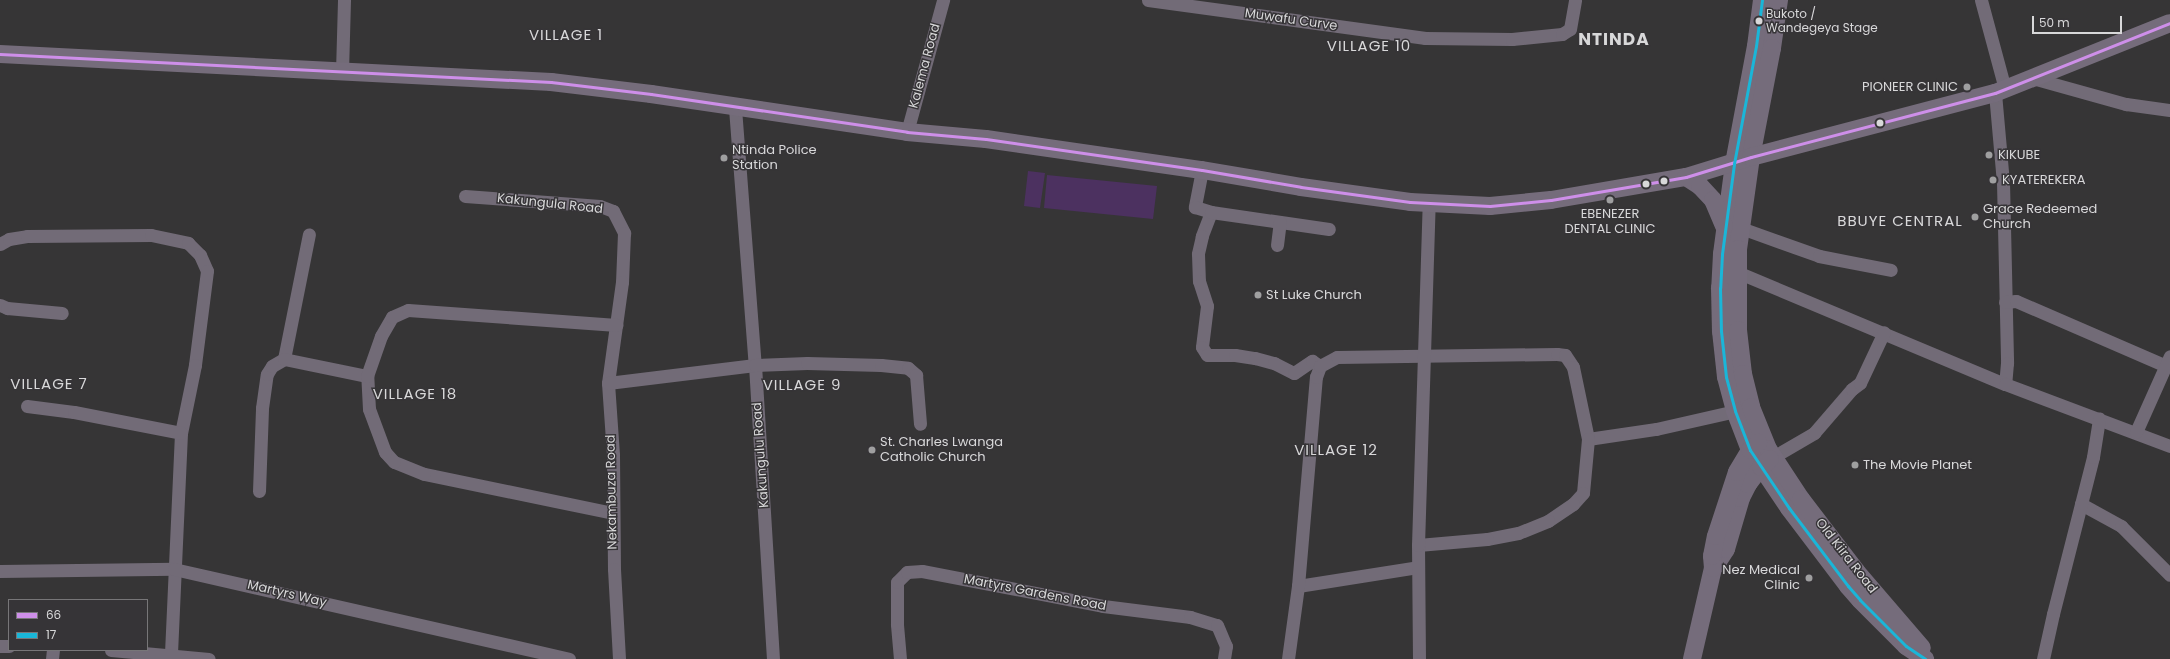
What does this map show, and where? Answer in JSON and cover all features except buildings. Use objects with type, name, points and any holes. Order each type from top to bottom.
[{"type":"main road","points":[[1692,659],[1713,568],[1726,549],[1741,498],[1763,452],[1743,374],[1738,330],[1737,272],[1733,227],[1734,164],[1757,38],[1762,0]]},
{"type":"main road","points":[[1763,452],[1735,411],[1726,377],[1720,288],[1733,227],[1751,157],[1772,48],[1779,0]]},
{"type":"main road","points":[[0,54],[551,82],[652,94],[735,108],[907,132],[986,139],[1202,170],[1301,187],[1429,203],[1490,206],[1551,200],[1686,177],[1734,164],[1751,157],[2000,91],[2170,23]]},
{"type":"main road","points":[[1686,177],[1700,186],[1713,200],[1733,227]]},
{"type":"main road","name":"Old Kiira Road","points":[[1763,452],[1856,571],[1921,645],[1927,659]]},
{"type":"street","points":[[342,72],[344,0]]},
{"type":"street","name":"Kalema Road","points":[[907,132],[943,0]]},
{"type":"street","name":"Muwafu Curve","points":[[1148,0],[1425,38],[1512,39],[1562,34],[1570,29],[1575,0]]},
{"type":"street","points":[[1981,0],[2000,91],[2007,362],[2005,384]]},
{"type":"street","points":[[2032,78],[2126,104],[2170,110]]},
{"type":"street","name":"Kakungulu Road","points":[[735,108],[755,365],[773,659]]},
{"type":"street","points":[[1202,170],[1195,207],[1211,212],[1329,229]]},
{"type":"street","name":"Kakungula Road","points":[[465,196],[600,206],[613,211],[619,220],[624,233],[622,282],[616,325]]},
{"type":"street","points":[[1419,659],[1418,545],[1429,203]]},
{"type":"street","points":[[1211,212],[1202,236],[1198,254],[1199,281],[1207,306],[1202,347],[1207,356],[1235,355],[1254,358],[1274,363],[1294,373],[1312,361],[1320,366]]},
{"type":"street","points":[[1277,245],[1280,222]]},
{"type":"street","points":[[1733,227],[1818,256],[1892,270]]},
{"type":"street","points":[[284,359],[309,234]]},
{"type":"street","points":[[0,244],[9,239],[27,236],[151,236],[188,243],[200,255],[207,271],[205,299],[196,365],[181,433],[171,655]]},
{"type":"street","points":[[1737,272],[1884,332],[2005,384],[2100,418],[2170,446]]},
{"type":"street","points":[[2005,302],[2016,301],[2168,361],[2136,432]]},
{"type":"street","points":[[0,304],[8,308],[62,313]]},
{"type":"street","points":[[613,513],[424,474],[394,462],[384,452],[369,409],[366,376],[381,336],[392,317],[408,310],[432,310],[616,325]]},
{"type":"street","name":"Nekambuza Road","points":[[616,325],[608,384],[613,455],[614,569],[619,659]]},
{"type":"street","points":[[1763,452],[1814,433],[1852,389],[1860,383],[1884,332]]},
{"type":"street","points":[[1288,659],[1298,586],[1316,378],[1320,366],[1337,357],[1565,355],[1573,367],[1588,439],[1583,493],[1573,504],[1548,522],[1518,533],[1487,539],[1418,545]]},
{"type":"street","points":[[259,491],[260,433],[267,374],[272,366],[284,359],[366,376]]},
{"type":"street","points":[[608,384],[755,365],[807,363],[881,365],[908,368],[916,375],[918,384],[920,424]]},
{"type":"street","points":[[27,406],[74,412],[181,433]]},
{"type":"street","points":[[1588,439],[1656,429],[1735,411]]},
{"type":"street","points":[[2043,659],[2093,457],[2100,418]]},
{"type":"street","points":[[2081,504],[2122,526],[2170,575]]},
{"type":"street","points":[[1298,586],[1418,567]]},
{"type":"street","name":"Martyrs Way","points":[[0,571],[174,569],[569,659]]},
{"type":"street","name":"Martyrs Gardens Road","points":[[900,659],[897,624],[897,582],[907,572],[922,572],[1103,606],[1190,617],[1217,625],[1222,633],[1226,646],[1224,659]]},
{"type":"street","points":[[123,651],[209,659]]},
{"type":"shaded area","points":[[1028,171],[1045,173],[1040,208],[1024,206]]},
{"type":"shaded area","points":[[1047,175],[1157,186],[1153,219],[1044,208]]},
{"type":"transit line","name":"17","points":[[1762,0],[1756,46],[1734,164],[1722,254],[1720,288],[1721,331],[1726,377],[1735,411],[1750,450],[1789,508],[1860,600],[1906,646],[1925,659]]},
{"type":"transit line","name":"66","points":[[0,54],[551,82],[651,94],[907,132],[986,139],[1410,202],[1490,206],[1551,200],[1686,177],[1751,157],[1995,93],[2170,23]]},
{"type":"place","name":"Bukoto / Wandegeya Stage","points":[[1759,21]]},
{"type":"place","name":"PIONEER CLINIC","points":[[1967,87]]},
{"type":"place","name":"KIKUBE","points":[[1989,155]]},
{"type":"place","name":"Ntinda Police Station","points":[[724,158]]},
{"type":"place","name":"KYATEREKERA","points":[[1993,180]]},
{"type":"place","name":"EBENEZER DENTAL CLINIC","points":[[1610,200]]},
{"type":"place","name":"Grace Redeemed Church","points":[[1975,217]]},
{"type":"place","name":"St Luke Church","points":[[1258,295]]},
{"type":"place","name":"St. Charles Lwanga Catholic Church","points":[[872,450]]},
{"type":"place","name":"The Movie Planet","points":[[1855,465]]},
{"type":"place","name":"Nez Medical Clinic","points":[[1809,578]]},
{"type":"district","name":"VILLAGE 1","points":[[566,35]]},
{"type":"district","name":"NTINDA","points":[[1614,40]]},
{"type":"district","name":"VILLAGE 10","points":[[1369,46]]},
{"type":"district","name":"BBUYE CENTRAL","points":[[1900,221]]},
{"type":"district","name":"VILLAGE 7","points":[[49,384]]},
{"type":"district","name":"VILLAGE 9","points":[[802,385]]},
{"type":"district","name":"VILLAGE 18","points":[[415,394]]},
{"type":"district","name":"VILLAGE 12","points":[[1336,450]]}]
